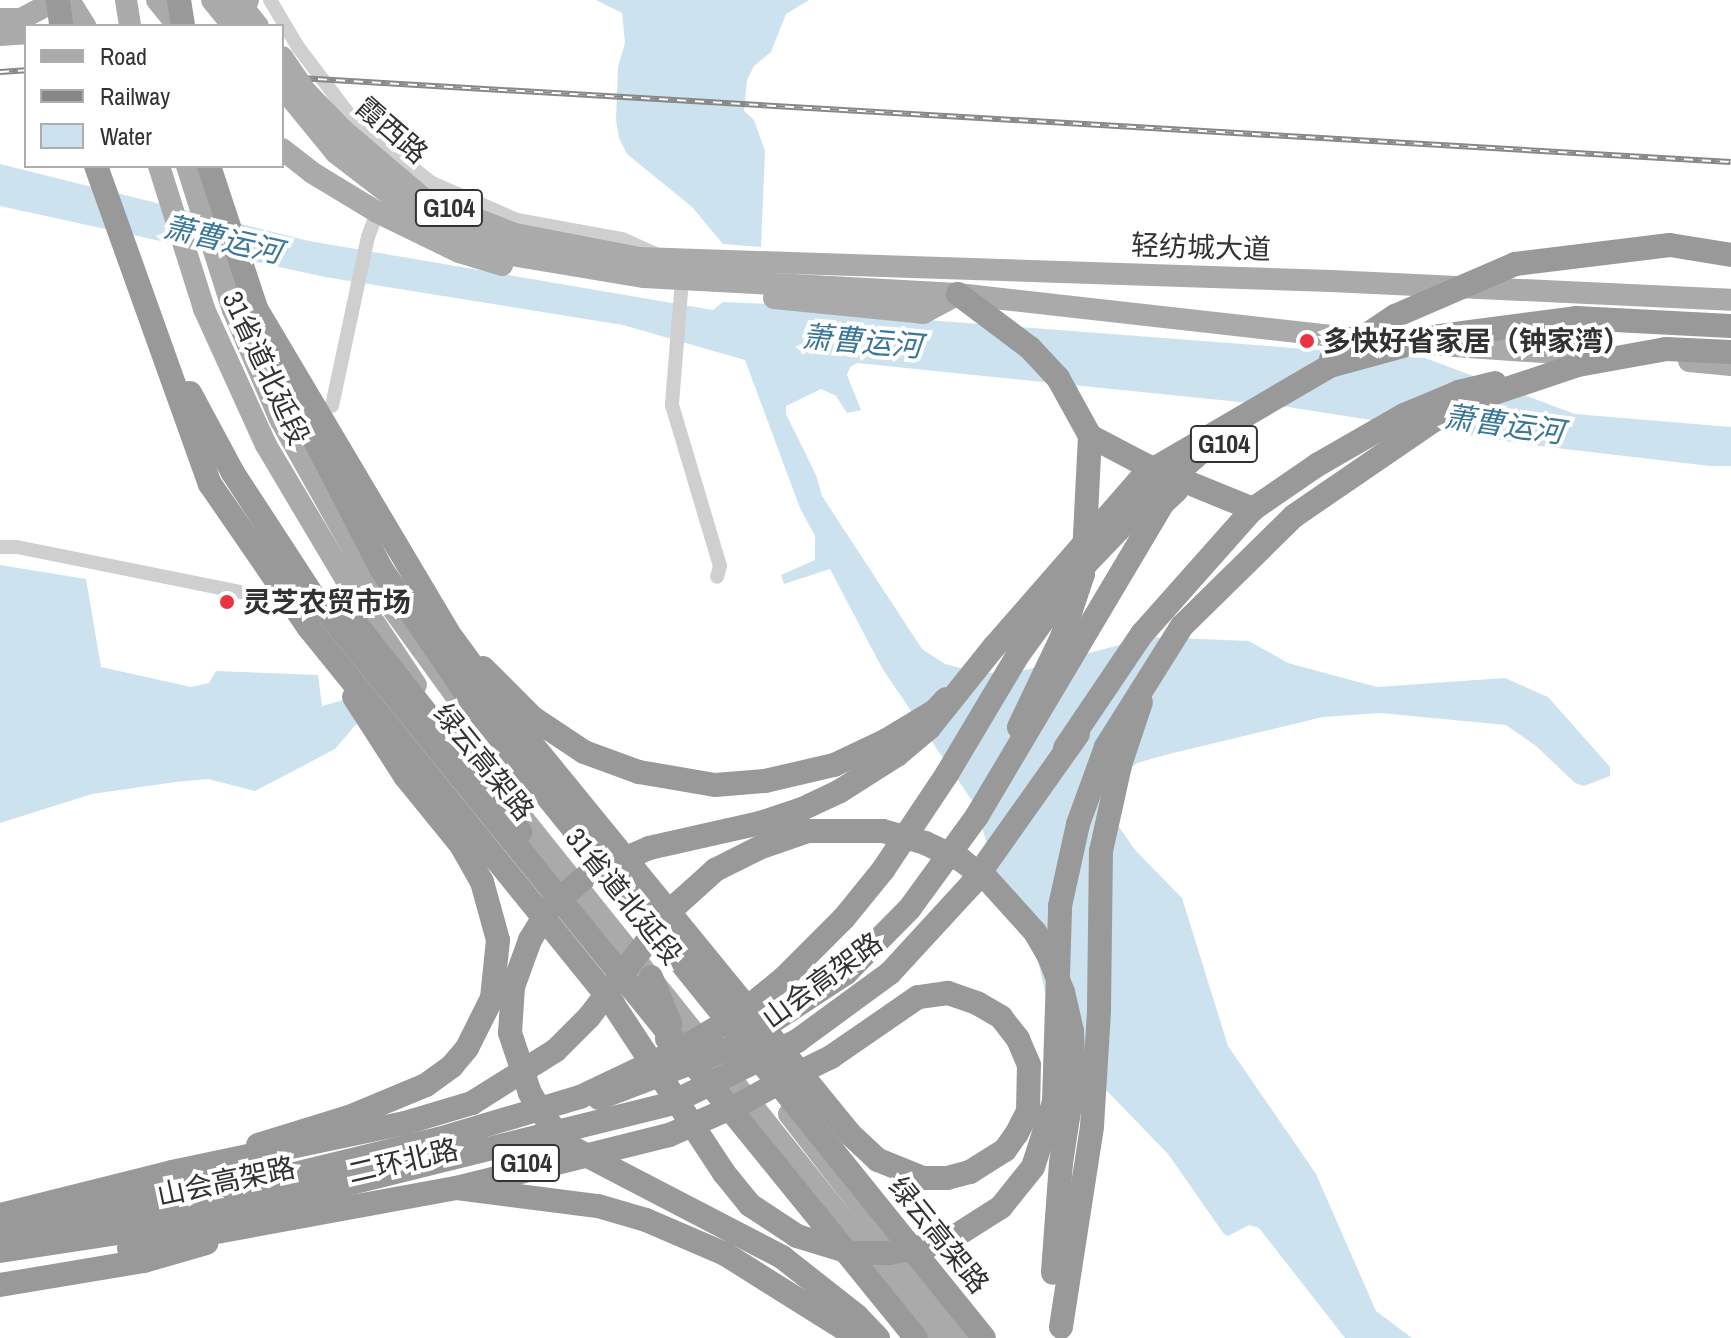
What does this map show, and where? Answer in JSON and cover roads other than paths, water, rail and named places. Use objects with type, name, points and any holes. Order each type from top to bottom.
[{"type":"highway","points":[[57,0],[61,24]]},
{"type":"highway","points":[[179,0],[180,24]]},
{"type":"highway","points":[[97,168],[210,484],[405,776],[461,845],[491,904],[498,940],[492,998],[467,1048],[452,1066],[426,1085],[349,1117],[172,1172]]},
{"type":"highway","name":"绿云高架路","points":[[97,168],[159,335],[233,473],[312,594],[420,731],[916,1338]]},
{"type":"highway","name":"绿云高架路","points":[[210,168],[255,307],[313,440],[382,570],[434,648],[535,784],[984,1338]]},
{"type":"highway","points":[[1440,286],[1492,265],[1564,248],[1667,241],[1731,245]]},
{"type":"highway","name":"G104","points":[[0,1216],[450,1138],[553,1113],[725,1051],[846,973],[910,908],[977,816],[1163,503],[1266,403],[1395,316],[1515,264],[1670,245],[1731,255]]},
{"type":"highway","points":[[958,294],[1030,348],[1058,378],[1087,430],[1145,465],[1253,509]]},
{"type":"highway","points":[[0,1265],[148,1246],[457,1188],[669,1135],[742,1103],[797,1073],[808,1068],[819,1062],[831,1057],[918,997],[948,993],[977,1003],[1001,1017],[1018,1039],[1029,1065],[1028,1111],[1011,1142],[987,1164],[947,1178],[923,1178],[878,1160],[850,1134],[800,1073],[790,1060],[680,925],[649,888],[559,777],[447,631],[255,307]]},
{"type":"highway","points":[[447,631],[533,718],[584,752],[639,772],[715,785],[765,781],[834,765],[885,741],[935,711],[1145,474],[1330,366],[1440,336],[1576,318],[1731,326]]},
{"type":"highway","points":[[309,628],[613,1004],[724,1173],[750,1205],[797,1236],[853,1253],[889,1253],[946,1242],[1001,1207],[1033,1167],[1054,1102],[1060,906],[1078,824],[1106,747],[1182,626],[1294,516],[1458,398],[1578,365],[1666,349],[1731,352]]},
{"type":"highway","name":"G104","points":[[1253,509],[1374,431],[1458,398],[1598,356]]},
{"type":"highway","name":"山会高架路","points":[[0,1251],[151,1228],[282,1200],[669,1104],[797,1041],[890,973],[971,885],[1154,628],[1201,577],[1283,499],[1458,398]]},
{"type":"highway","name":"山会高架路","points":[[0,1232],[159,1207],[439,1139],[566,1102],[679,1050],[740,1014],[785,977],[844,918],[883,870],[947,774],[1018,655],[1079,571],[1152,495],[1233,423]]},
{"type":"highway","points":[[977,816],[1062,637],[1083,574],[1087,430]]},
{"type":"highway","name":"二环北路","points":[[0,1285],[144,1261],[330,1209],[663,1134],[753,1086],[900,971],[973,885],[1142,634],[1253,509]]},
{"type":"highway","points":[[348,614],[670,1023]]},
{"type":"highway","points":[[1062,1333],[1092,1126],[1099,1010],[1101,851],[1136,712],[1182,626]]},
{"type":"highway","points":[[878,1338],[857,1316],[782,1257],[573,1148],[548,1122],[530,1093],[517,1062],[510,1033],[513,987],[530,940],[550,907],[589,874],[649,848],[760,823],[840,791],[897,755],[929,728],[994,647]]},
{"type":"highway","points":[[0,1216],[172,1172],[405,1123],[472,1103],[556,1050],[589,1017],[673,908],[715,870],[759,848],[808,831],[883,831],[937,848],[961,860],[988,880],[1035,932],[1063,992],[1072,1031],[1074,1079],[1061,1163],[1052,1267],[1062,1333]]},
{"type":"highway","points":[[648,1081],[666,1050],[670,1023],[651,977]]},
{"type":"highway","points":[[457,1188],[598,1206],[657,1224],[725,1254],[859,1338]]},
{"type":"main road","points":[[0,6],[19,6],[32,0]]},
{"type":"main road","points":[[0,19],[21,19],[57,0]]},
{"type":"main road","points":[[69,0],[84,24]]},
{"type":"main road","points":[[49,24],[81,0]]},
{"type":"main road","points":[[126,0],[130,24]]},
{"type":"main road","points":[[154,0],[156,24]]},
{"type":"main road","points":[[154,0],[178,24]]},
{"type":"main road","points":[[212,0],[233,24]]},
{"type":"main road","points":[[237,0],[258,24]]},
{"type":"main road","points":[[236,24],[248,0]]},
{"type":"main road","points":[[248,0],[259,24]]},
{"type":"main road","points":[[0,35],[24,33]]},
{"type":"main road","name":"霞西路","points":[[284,60],[306,92],[344,131],[423,198],[515,234],[640,258],[676,283]]},
{"type":"main road","name":"霞西路","points":[[284,89],[336,153],[419,217],[511,255],[676,283]]},
{"type":"main road","points":[[284,151],[311,172],[377,212],[459,252],[511,268],[559,278],[676,283],[712,279],[771,282],[923,313],[958,294]]},
{"type":"main road","points":[[153,168],[168,203]]},
{"type":"main road","name":"31省道北延段","points":[[159,168],[168,203],[204,309],[266,445],[346,580],[434,711],[651,977],[725,1051],[938,1338]]},
{"type":"main road","points":[[188,168],[233,310],[280,419],[366,572],[454,696],[525,784],[725,1051]]},
{"type":"main road","points":[[219,168],[220,182],[260,316],[313,447],[342,532]]},
{"type":"main road","name":"轻纺城大道","points":[[676,283],[712,279],[771,282],[1440,286],[1731,300]]},
{"type":"main road","name":"G104","points":[[958,294],[1313,336],[1731,365]]},
{"type":"main road","points":[[753,1086],[963,1338]]},
{"type":"street","points":[[270,0],[298,47],[355,122],[432,183],[517,220],[622,239],[676,283],[672,405],[720,566],[717,577]]},
{"type":"street","points":[[332,406],[368,237],[377,212]]},
{"type":"street","points":[[0,547],[17,547],[348,614]]},
{"type":"water","points":[[596,0],[809,0],[786,14],[771,52],[754,66],[747,80],[744,111],[754,120],[765,151],[761,247],[723,244],[692,207],[627,154],[619,138],[616,120],[618,67],[625,43],[622,13]]},
{"type":"water","name":"萧曹运河","points":[[0,164],[309,241],[713,310],[723,302],[769,304],[784,309],[1425,358],[1575,414],[1731,427],[1731,466],[1710,466],[1531,445],[1288,407],[857,363],[850,367],[847,375],[861,410],[847,413],[836,396],[821,389],[786,406],[786,414],[816,475],[822,496],[922,649],[945,664],[980,673],[1018,672],[1149,637],[1249,641],[1288,663],[1377,687],[1505,678],[1548,697],[1610,767],[1610,776],[1584,786],[1575,783],[1536,746],[1506,725],[1380,713],[1323,717],[1169,754],[1137,763],[1127,771],[1115,821],[1135,850],[1182,898],[1228,1046],[1316,1174],[1376,1311],[1412,1338],[1345,1338],[1259,1228],[1249,1225],[1228,1236],[1224,1234],[1168,1154],[1107,1091],[1045,992],[1033,940],[1003,895],[975,805],[882,668],[830,569],[784,584],[781,575],[815,560],[815,536],[800,508],[745,360],[623,325],[325,277],[0,206]]},
{"type":"water","points":[[0,565],[86,579],[101,667],[191,687],[209,683],[216,671],[318,675],[322,706],[361,695],[369,709],[335,749],[255,791],[208,779],[176,782],[92,794],[0,823]]},
{"type":"railway","points":[[0,72],[24,70]]},
{"type":"railway","points":[[284,77],[1731,162]]},
{"type":"place","name":"多快好省家居（钟家湾）","points":[[1307,341]]},
{"type":"place","name":"灵芝农贸市场","points":[[227,602]]}]
